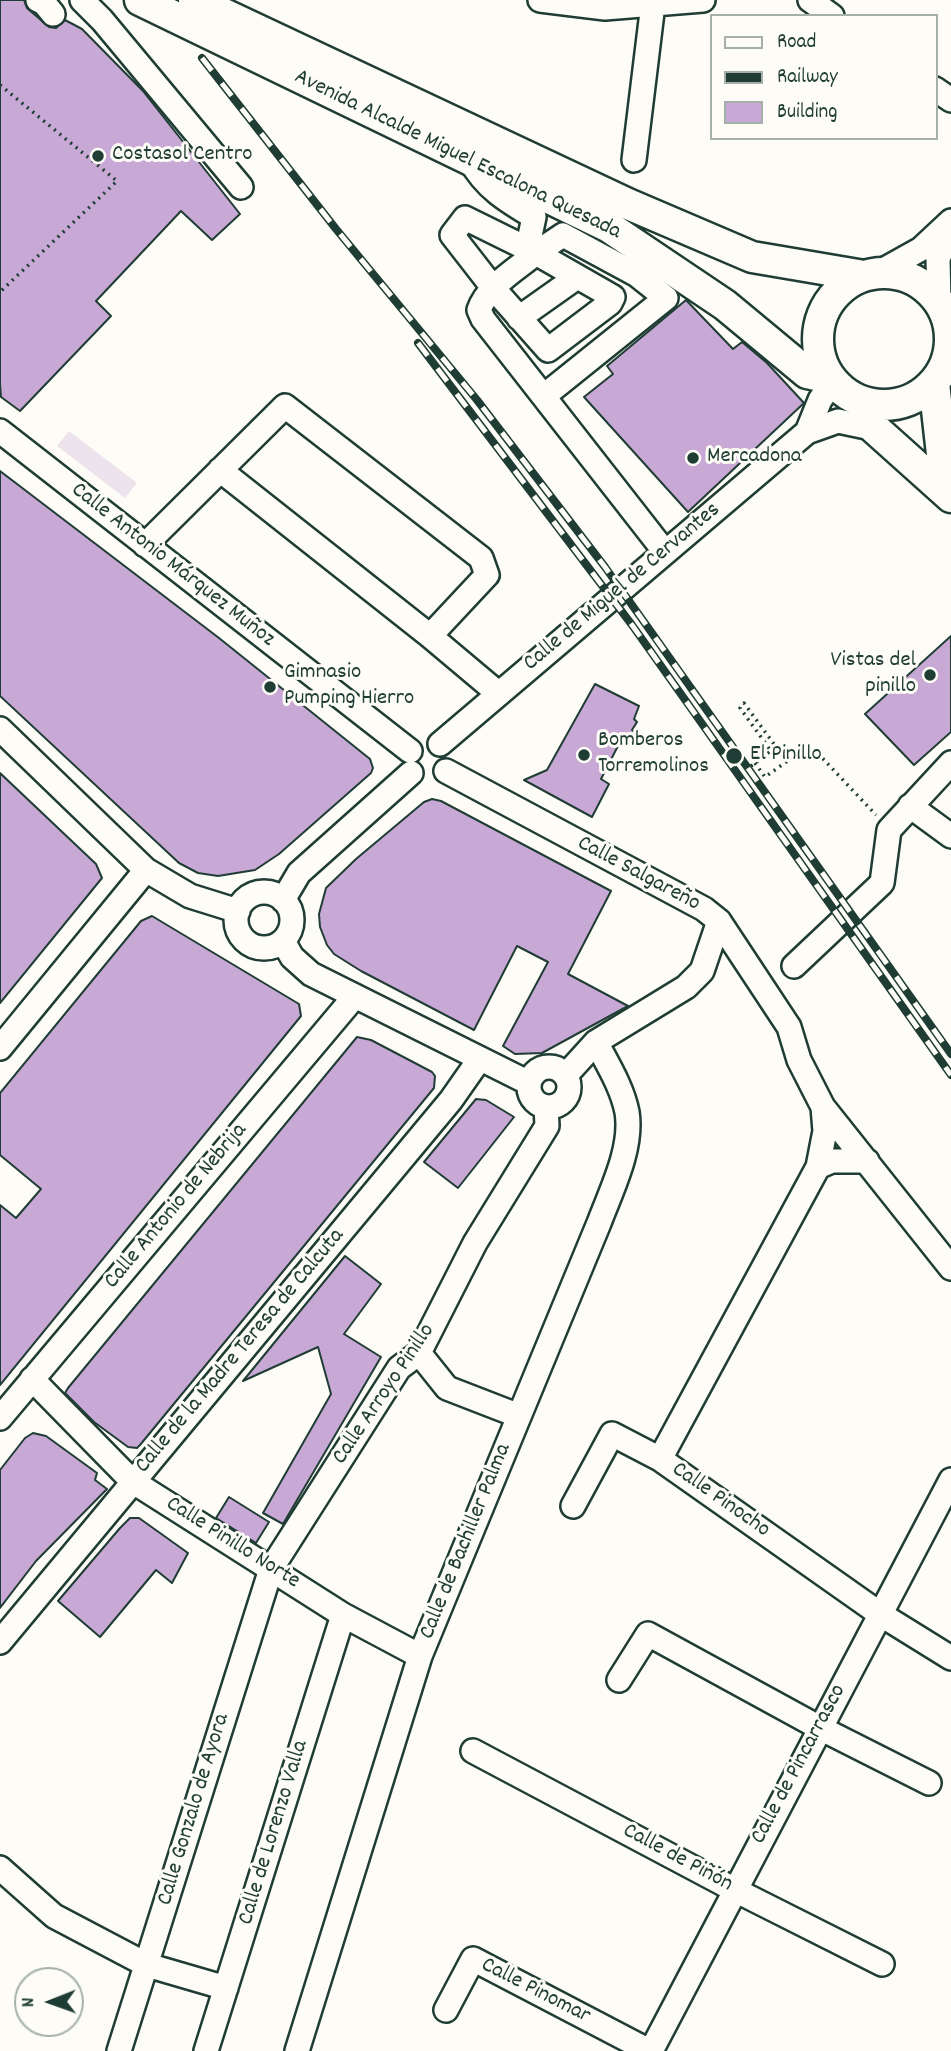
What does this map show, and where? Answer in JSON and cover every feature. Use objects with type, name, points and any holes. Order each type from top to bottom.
[{"type":"main road","name":"Avenida Alcalde Miguel Escalona Quesada","points":[[140,0],[609,227],[725,305],[807,373],[831,379]]},
{"type":"main road","name":"Avenida Alcalde Miguel Escalona Quesada","points":[[194,0],[628,204],[752,257],[871,274]]},
{"type":"main road","points":[[951,469],[942,454],[942,378],[950,340],[944,307],[927,289],[912,279],[895,274],[871,274],[845,285],[831,300],[821,318],[818,338],[821,359],[831,379],[845,393],[852,407],[951,497]]},
{"type":"main road","points":[[852,407],[901,403],[919,396],[942,378]]},
{"type":"street","points":[[82,0],[102,20],[241,187]]},
{"type":"street","points":[[540,0],[605,8],[703,0]]},
{"type":"street","points":[[810,0],[829,14]]},
{"type":"street","points":[[634,160],[653,4]]},
{"type":"street","points":[[470,160],[479,177],[492,191],[534,217],[530,236],[536,253]]},
{"type":"street","points":[[465,218],[536,253],[613,297],[610,303],[548,350],[494,289],[452,235],[465,218]]},
{"type":"street","points":[[871,274],[921,249],[951,223]]},
{"type":"street","points":[[944,307],[938,259],[951,223]]},
{"type":"street","points":[[544,396],[666,298],[637,275],[563,235],[536,253],[494,289],[482,300],[479,310],[483,319],[665,552]]},
{"type":"street","points":[[519,318],[577,276]]},
{"type":"street","points":[[807,432],[831,379]]},
{"type":"street","points":[[145,545],[285,407],[481,558],[487,575],[430,636]]},
{"type":"street","points":[[807,432],[852,407]]},
{"type":"street","name":"Calle Antonio Márquez Muñoz","points":[[0,431],[145,545],[410,762]]},
{"type":"street","name":"Calle de Miguel de Cervantes","points":[[440,744],[807,432]]},
{"type":"street","points":[[220,470],[499,694]]},
{"type":"street","points":[[0,729],[146,870],[190,896],[238,911]]},
{"type":"street","points":[[284,900],[299,873],[410,762],[420,742],[440,744],[447,754],[446,771],[441,777],[428,782],[416,778],[410,762]]},
{"type":"street","points":[[794,966],[882,883],[889,830],[951,763]]},
{"type":"street","name":"Calle Salgareño","points":[[446,771],[704,909],[719,921],[789,1027],[799,1060],[823,1107],[951,1268]]},
{"type":"street","points":[[910,806],[951,836]]},
{"type":"street","points":[[0,1048],[146,870]]},
{"type":"street","points":[[267,892],[284,900],[289,907],[292,925],[289,934],[283,941],[267,948],[250,944],[239,930],[238,911],[249,897],[258,893],[267,892]]},
{"type":"street","points":[[566,1075],[596,1042],[687,988],[702,971],[719,921]]},
{"type":"street","points":[[283,941],[292,957],[312,974],[529,1083]]},
{"type":"street","name":"Calle Antonio de Nebrija","points":[[0,1418],[355,996]]},
{"type":"street","name":"Calle de Bachiller Palma","points":[[297,2051],[420,1656],[625,1154],[627,1114],[618,1084],[596,1042]]},
{"type":"street","name":"Calle de la Madre Teresa de Calcuta","points":[[0,1642],[451,1100],[479,1060]]},
{"type":"street","points":[[548,1066],[555,1067],[566,1075],[569,1082],[568,1095],[559,1105],[546,1107],[534,1101],[529,1083],[536,1071],[548,1066]]},
{"type":"street","name":"Calle Arroyo Pinillo","points":[[271,1569],[399,1368],[419,1353],[475,1243],[547,1126],[546,1107]]},
{"type":"street","name":"Calle Pinocho","points":[[823,1107],[823,1148],[818,1167],[660,1459],[880,1614],[951,1658]]},
{"type":"street","points":[[818,1167],[841,1160],[867,1161]]},
{"type":"street","points":[[419,1353],[446,1388],[509,1412]]},
{"type":"street","name":"Calle Pinillo Norte","points":[[32,1379],[132,1481],[343,1615],[420,1656]]},
{"type":"street","points":[[573,1506],[612,1434],[660,1459]]},
{"type":"street","name":"Calle de Pincarrasco","points":[[650,2051],[951,1480]]},
{"type":"street","name":"Calle Gonzalo de Ayora","points":[[119,2051],[271,1569]]},
{"type":"street","name":"Calle de Lorenzo Valla","points":[[206,2051],[343,1615]]},
{"type":"street","points":[[619,1680],[648,1634],[820,1728],[929,1783]]},
{"type":"street","name":"Calle de Piñón","points":[[473,1751],[882,1964]]},
{"type":"street","points":[[0,1868],[54,1916],[147,1965],[226,1987]]},
{"type":"street","name":"Calle Pinomar","points":[[446,2010],[473,1959],[650,2051]]},
{"type":"path","points":[[0,85],[117,181],[0,292]]},
{"type":"path","points":[[787,762],[744,704],[740,708],[771,751],[753,765],[765,777],[787,762],[810,744],[889,830]]},
{"type":"shaded area","points":[[69,431],[137,483],[125,498],[57,446]]},
{"type":"building","name":"Costasol Centro","points":[[0,0],[24,0],[27,8],[49,27],[56,28],[65,20],[82,29],[143,91],[240,214],[212,240],[181,211],[96,301],[111,316],[20,411],[1,397],[0,384]]},
{"type":"building","name":"Mercadona","points":[[686,300],[733,349],[742,342],[767,363],[804,403],[688,512],[584,397],[613,374],[607,366]]},
{"type":"building","points":[[0,471],[219,638],[370,759],[373,768],[371,773],[279,854],[255,870],[218,876],[198,873],[179,863],[0,696]]},
{"type":"building","name":"Vistas del pinillo","points":[[951,636],[951,732],[914,765],[865,714]]},
{"type":"building","name":"Bomberos Torremolinos","points":[[595,684],[639,706],[634,719],[637,722],[632,730],[638,734],[620,742],[601,779],[609,784],[592,817],[524,780],[547,770]]},
{"type":"building","points":[[0,773],[96,864],[102,878],[0,1003]]},
{"type":"building","points":[[432,799],[441,801],[611,891],[568,974],[628,1006],[542,1053],[515,1054],[503,1046],[548,962],[517,946],[474,1030],[334,954],[320,927],[319,914],[326,888],[356,859],[424,802]]},
{"type":"building","points":[[152,916],[299,1004],[301,1016],[0,1385],[0,1205],[16,1218],[41,1189],[0,1155],[0,1093],[141,921]]},
{"type":"building","points":[[357,1037],[371,1040],[432,1072],[435,1076],[434,1088],[140,1445],[137,1448],[128,1447],[94,1422],[65,1393]]},
{"type":"building","points":[[476,1099],[486,1100],[514,1117],[458,1188],[424,1162]]},
{"type":"building","points":[[345,1256],[381,1284],[344,1334],[381,1357],[283,1524],[263,1513],[331,1394],[318,1347],[243,1381]]},
{"type":"building","points":[[33,1433],[46,1436],[97,1473],[95,1480],[107,1489],[36,1561],[0,1608],[0,1470],[25,1438]]},
{"type":"building","points":[[229,1497],[269,1522],[256,1543],[216,1518]]},
{"type":"building","points":[[130,1518],[139,1518],[188,1553],[172,1583],[156,1570],[100,1637],[58,1601]]},
{"type":"railway","points":[[202,58],[336,229],[477,400],[605,567],[951,1054]]},
{"type":"railway","points":[[418,343],[632,625],[951,1075]]},
{"type":"place","name":"Costasol Centro","points":[[98,156]]},
{"type":"place","name":"Mercadona","points":[[693,458]]},
{"type":"place","name":"Vistas del pinillo","points":[[930,675]]},
{"type":"place","name":"Gimnasio Pumping Hierro","points":[[270,687]]},
{"type":"place","name":"Bomberos Torremolinos","points":[[584,755]]},
{"type":"place","name":"El Pinillo","points":[[734,756]]}]
